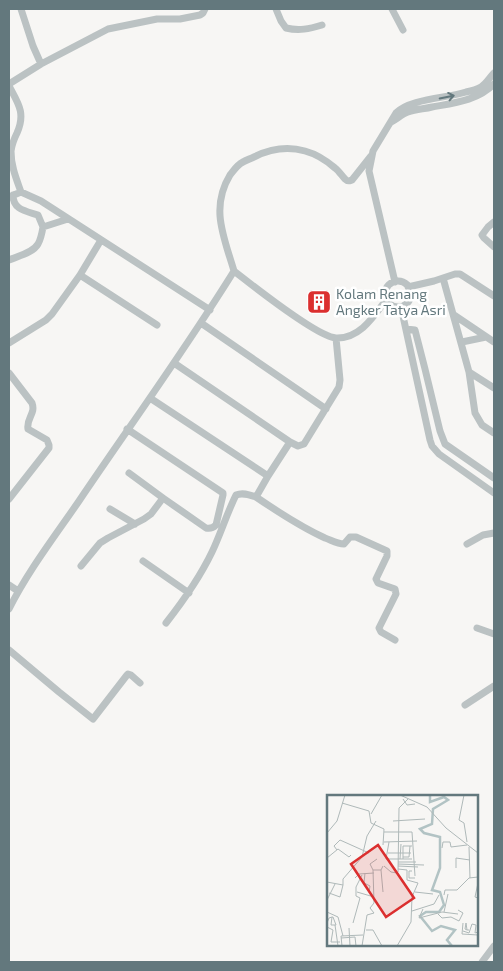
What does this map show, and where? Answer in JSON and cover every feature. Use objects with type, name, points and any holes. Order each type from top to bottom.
[{"type":"street","points":[[21,9],[41,64]]},
{"type":"street","points":[[205,9],[203,14],[180,19],[157,19],[108,29],[41,64],[9,85],[20,109],[22,122],[12,143],[11,150],[12,167],[21,192],[46,204],[210,310]]},
{"type":"street","points":[[276,9],[286,28],[296,30],[322,25]]},
{"type":"street","points":[[392,9],[403,30]]},
{"type":"street","points":[[386,300],[368,325],[350,335],[336,338],[322,334],[234,271],[219,212],[219,204],[227,181],[235,168],[243,162],[261,153],[290,148],[317,156],[333,166],[346,180],[350,181],[371,156],[399,109],[414,103],[481,87],[494,73]]},
{"type":"street","points":[[390,123],[408,112],[473,98],[481,95],[494,84]]},
{"type":"street","points":[[371,156],[369,171],[395,282]]},
{"type":"street","points":[[9,260],[36,247],[43,227],[38,215],[21,210],[13,202],[11,196],[21,192]]},
{"type":"street","points":[[43,227],[68,219]]},
{"type":"street","points":[[494,222],[482,235],[494,247]]},
{"type":"street","points":[[9,343],[46,320],[58,307],[101,240]]},
{"type":"street","points":[[9,608],[18,591],[210,310],[234,271]]},
{"type":"street","points":[[408,287],[460,274],[494,296]]},
{"type":"street","points":[[80,275],[157,325]]},
{"type":"street","points":[[444,278],[469,372],[475,414],[482,425],[494,433]]},
{"type":"street","points":[[395,282],[404,284],[410,291],[408,301],[400,307],[391,305],[386,300],[385,292],[390,284],[395,282]]},
{"type":"street","points":[[400,307],[432,446],[449,462],[494,493]]},
{"type":"street","points":[[454,315],[494,342]]},
{"type":"street","points":[[201,323],[326,409]]},
{"type":"street","points":[[406,329],[415,330],[444,444],[494,478]]},
{"type":"street","points":[[462,342],[486,337]]},
{"type":"street","points":[[174,363],[298,446],[304,444],[339,387],[336,338]]},
{"type":"street","points":[[415,372],[425,369]]},
{"type":"street","points":[[469,372],[494,388]]},
{"type":"street","points":[[9,373],[32,403],[34,411],[28,424],[28,429],[47,440],[50,444],[49,448],[9,499]]},
{"type":"street","points":[[150,398],[268,476]]},
{"type":"street","points":[[423,410],[434,407]]},
{"type":"street","points":[[128,429],[222,491],[223,496],[216,524],[210,529],[206,528],[129,473]]},
{"type":"street","points":[[256,497],[290,442]]},
{"type":"street","points":[[449,462],[456,452]]},
{"type":"street","points":[[166,623],[189,593],[212,552],[236,495],[246,494],[256,497],[294,521],[339,544],[344,544],[350,537],[356,536],[386,551],[387,556],[376,579],[378,583],[395,589],[396,594],[379,628],[381,632],[395,640]]},
{"type":"street","points":[[81,566],[100,543],[151,514],[163,498]]},
{"type":"street","points":[[110,509],[135,524]]},
{"type":"street","points":[[467,544],[483,535],[494,533]]},
{"type":"street","points":[[144,562],[189,593]]},
{"type":"street","points":[[9,585],[18,591]]},
{"type":"street","points":[[477,628],[494,634]]},
{"type":"street","points":[[9,650],[93,719],[128,674],[140,683]]},
{"type":"street","points":[[465,705],[494,686]]},
{"type":"street","points":[[482,962],[494,946]]},
{"type":"place","name":"Kolam Renang Angker Tatya Asri","points":[[319,302]]}]
